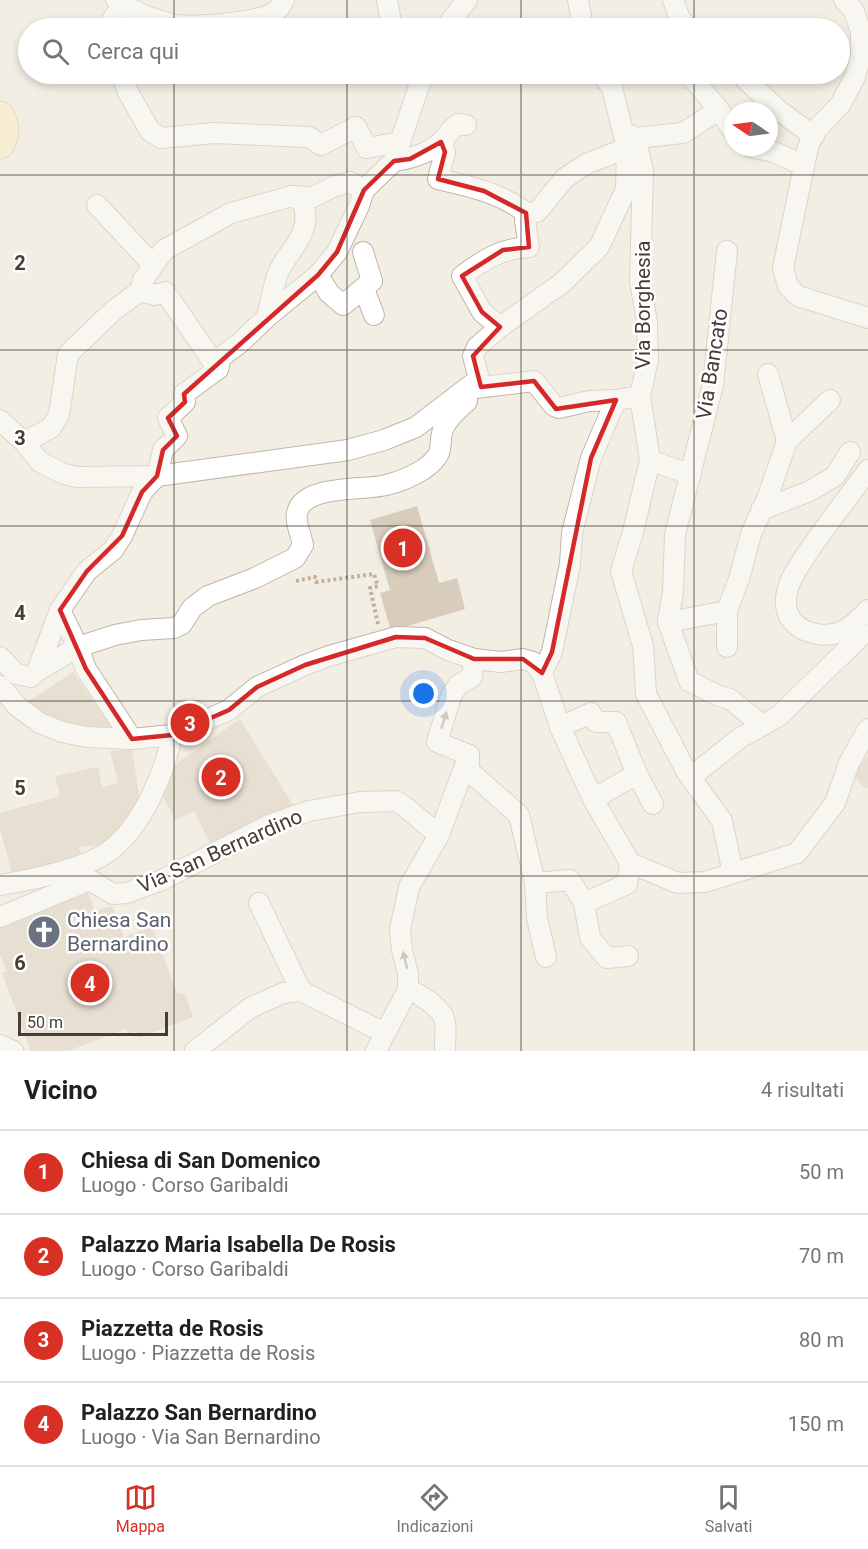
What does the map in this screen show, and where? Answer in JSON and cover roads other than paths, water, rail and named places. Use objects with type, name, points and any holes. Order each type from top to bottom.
[{"type":"main road","points":[[0,116],[5,132],[0,145]]},
{"type":"street","points":[[251,18],[265,16],[278,10],[284,0]]},
{"type":"street","points":[[387,0],[390,18]]},
{"type":"street","points":[[454,18],[467,0]]},
{"type":"street","points":[[578,0],[581,18]]},
{"type":"street","points":[[673,0],[680,18]]},
{"type":"street","points":[[844,0],[854,11],[861,32],[861,55],[855,76],[840,105],[816,130],[808,147],[783,268],[789,286],[798,296],[868,318]]},
{"type":"street","points":[[113,18],[120,2],[139,13],[154,18]]},
{"type":"street","points":[[125,84],[150,131],[161,138],[214,133],[309,137],[321,145],[356,127],[367,148],[400,142]]},
{"type":"street","points":[[37,671],[60,610],[87,571],[113,550],[142,492],[157,476],[163,450],[177,436],[168,418],[185,402],[184,394],[218,369],[221,357],[318,275],[337,252],[359,206],[364,190],[394,161],[420,84]]},
{"type":"street","points":[[0,420],[24,441],[40,462],[64,474],[77,477],[157,476],[348,450],[384,440],[416,427],[479,379],[473,356],[477,347],[500,327],[562,283],[599,247],[626,189],[628,138],[609,84]]},
{"type":"street","points":[[697,84],[724,118]]},
{"type":"street","points":[[751,84],[778,110],[814,136]]},
{"type":"street","points":[[441,142],[445,152],[438,179],[484,191],[519,207],[526,213],[537,212],[565,178],[628,138],[682,133],[719,111]]},
{"type":"street","points":[[394,161],[410,159],[441,142],[458,124],[466,125]]},
{"type":"street","name":"Via Borghesia","points":[[467,389],[534,381],[554,406],[559,408],[589,400],[616,400],[640,396],[648,360],[647,323],[640,281],[644,170],[628,138]]},
{"type":"street","points":[[778,154],[803,165]]},
{"type":"street","points":[[24,441],[51,428],[59,415],[68,354],[113,310],[140,291],[143,280],[164,250],[231,213],[292,196],[313,197],[335,186],[350,182],[364,190]]},
{"type":"street","points":[[267,317],[279,271],[300,242],[305,227],[306,210],[303,202],[292,196]]},
{"type":"street","points":[[98,205],[153,265]]},
{"type":"street","points":[[500,327],[482,312],[462,276],[483,260],[503,250],[529,247],[526,213]]},
{"type":"street","name":"Via Bancato","points":[[668,622],[673,592],[675,534],[713,385],[727,251]]},
{"type":"street","points":[[318,275],[329,293],[343,305],[364,290],[372,281],[363,252]]},
{"type":"street","points":[[364,290],[374,315]]},
{"type":"street","points":[[140,291],[155,295],[165,292],[218,369]]},
{"type":"street","points":[[768,374],[787,441]]},
{"type":"street","points":[[0,657],[16,674],[30,677],[78,647],[115,635],[141,630],[174,628],[182,624],[192,608],[208,596],[255,578],[295,558],[303,545],[297,518],[300,506],[310,496],[349,488],[384,486],[407,478],[436,459],[441,452],[445,425],[467,401],[467,389]]},
{"type":"street","points":[[640,396],[650,460],[621,571],[643,646],[646,694],[686,771],[723,821],[733,873]]},
{"type":"street","points":[[542,673],[552,652],[570,564],[572,533],[591,458],[616,400]]},
{"type":"street","points":[[727,647],[727,611],[739,579],[751,534],[787,441],[830,400]]},
{"type":"street","points":[[761,510],[810,491],[835,476],[850,452]]},
{"type":"street","points":[[650,460],[691,475]]},
{"type":"street","points":[[868,470],[837,509],[792,576],[786,606],[788,617],[794,624],[802,630],[820,635],[839,633],[853,626],[868,610]]},
{"type":"street","points":[[60,610],[86,669],[132,739]]},
{"type":"street","points":[[727,611],[668,622],[688,681],[730,699],[762,725]]},
{"type":"street","points":[[686,771],[696,773],[740,738],[779,716],[863,634]]},
{"type":"street","points":[[0,686],[18,706],[40,723],[62,732],[87,737],[132,739],[172,735],[229,710],[257,687],[305,665],[329,656],[396,638],[425,638],[474,660],[501,662],[523,659],[532,662],[542,673],[560,727],[593,799],[630,863],[678,883],[705,882],[797,853],[835,803],[849,763],[868,729]]},
{"type":"street","points":[[469,755],[437,742],[452,696],[458,685],[472,677],[474,660]]},
{"type":"street","points":[[560,727],[591,713],[596,722],[616,722],[637,774],[653,804]]},
{"type":"street","points":[[0,885],[70,868],[98,858],[113,848],[135,824],[155,786],[167,757],[172,735]]},
{"type":"street","points":[[376,1051],[408,989],[408,974],[400,930],[409,887],[439,835],[469,755]]},
{"type":"street","points":[[469,755],[469,771],[519,815],[535,883],[537,918],[546,957]]},
{"type":"street","points":[[593,799],[637,774]]},
{"type":"street","name":"Via San Bernardino","points":[[0,917],[90,880],[113,894],[127,893],[162,880],[269,825],[309,811],[360,802],[396,801],[439,835]]},
{"type":"street","points":[[584,903],[627,884],[630,863]]},
{"type":"street","points":[[535,883],[570,880],[584,903],[590,938],[607,958],[628,956]]},
{"type":"street","points":[[259,903],[301,991]]},
{"type":"street","points":[[408,989],[422,995],[444,1017],[446,1032],[444,1051]]},
{"type":"street","points":[[195,1051],[250,1008],[283,993],[301,991],[385,1033]]},
{"type":"street","points":[[0,1046],[13,1051]]},
{"type":"place","name":"Chiesa di San Domenico","points":[[403,548]]},
{"type":"place","name":"Piazzetta de Rosis","points":[[190,723]]},
{"type":"place","name":"Palazzo Maria Isabella De Rosis","points":[[221,777]]},
{"type":"place","name":"Chiesa San Bernardino","points":[[44,932]]},
{"type":"place","name":"Palazzo San Bernardino","points":[[90,983]]}]
